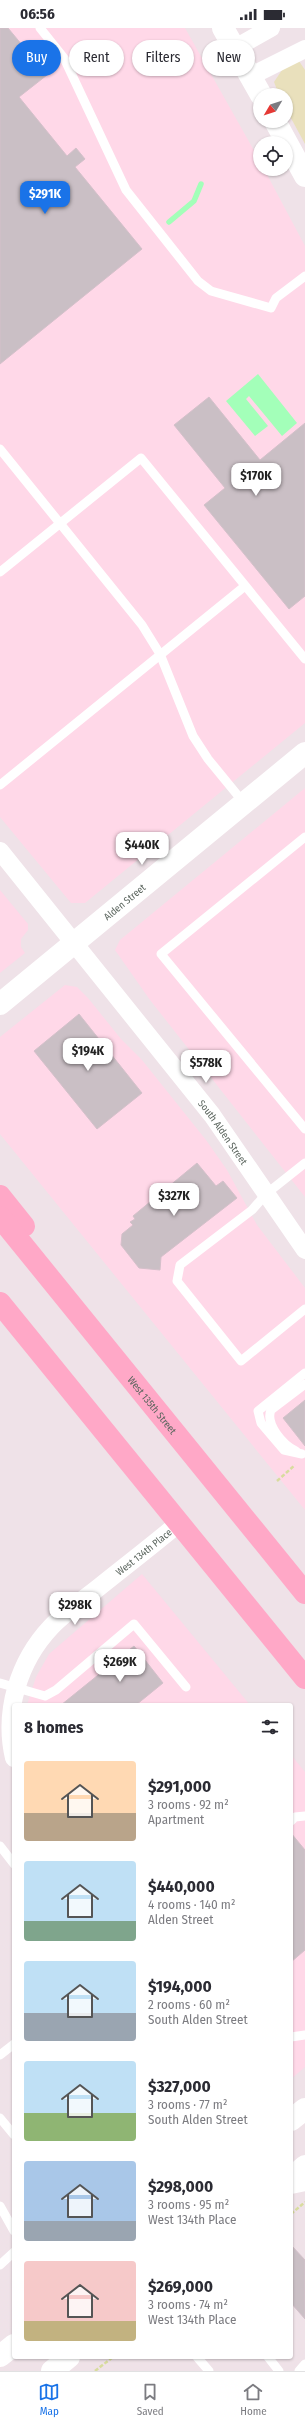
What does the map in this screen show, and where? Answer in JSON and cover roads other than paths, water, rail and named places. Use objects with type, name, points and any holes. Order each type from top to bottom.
[{"type":"main road","points":[[0,1196],[139,1368],[135,1383]]},
{"type":"main road","name":"West 135th Street","points":[[0,1217],[305,1593]]},
{"type":"main road","points":[[0,1303],[305,1678]]},
{"type":"street","points":[[223,28],[230,40]]},
{"type":"street","points":[[249,40],[271,28]]},
{"type":"street","points":[[255,74],[305,49]]},
{"type":"street","points":[[251,76],[257,88]]},
{"type":"street","points":[[279,128],[305,176]]},
{"type":"street","name":"Alden Street","points":[[0,1004],[305,753]]},
{"type":"street","name":"South Alden Street","points":[[0,851],[212,1115],[251,1169],[266,1194],[305,1250]]},
{"type":"street","name":"West 134th Place","points":[[12,1751],[8,1686],[35,1647],[52,1626],[179,1523]]},
{"type":"street","points":[[293,2118],[305,2109]]},
{"type":"street","points":[[293,2176],[305,2166]]},
{"type":"street","points":[[293,2185],[305,2182]]},
{"type":"street","points":[[0,2356],[12,2347]]},
{"type":"street","points":[[52,2371],[67,2359]]},
{"type":"lane","points":[[40,28],[64,58],[126,190],[198,281],[211,291],[271,308],[276,298],[305,276]]},
{"type":"lane","points":[[0,449],[142,625],[160,654],[193,736],[208,759],[244,803]]},
{"type":"lane","points":[[0,572],[141,458],[305,660]]},
{"type":"lane","points":[[0,785],[245,586]]},
{"type":"lane","points":[[305,837],[161,954],[305,1129]]},
{"type":"lane","points":[[305,1163],[266,1194],[252,1210],[180,1265],[177,1281],[241,1361],[305,1309]]},
{"type":"lane","points":[[303,1454],[284,1450],[261,1423],[258,1411],[305,1373]]},
{"type":"lane","points":[[303,1454],[291,1449],[272,1426],[269,1415],[271,1410],[305,1384]]},
{"type":"lane","points":[[8,1686],[45,1696],[56,1690],[134,1624],[186,1687]]},
{"type":"lane","points":[[293,1819],[295,1817],[305,1816]]},
{"type":"lane","points":[[0,1846],[12,1861]]},
{"type":"lane","points":[[293,2037],[305,2035]]},
{"type":"lane","points":[[0,2055],[12,2046]]},
{"type":"lane","points":[[0,2118],[12,2133]]},
{"type":"lane","points":[[0,2206],[12,2227]]},
{"type":"lane","points":[[0,2265],[12,2255]]},
{"type":"lane","points":[[199,2359],[209,2371]]},
{"type":"lane","points":[[270,2359],[279,2371]]},
{"type":"lane","points":[[299,2371],[305,2364]]},
{"type":"waterway","points":[[169,222],[194,201],[201,184]]}]
